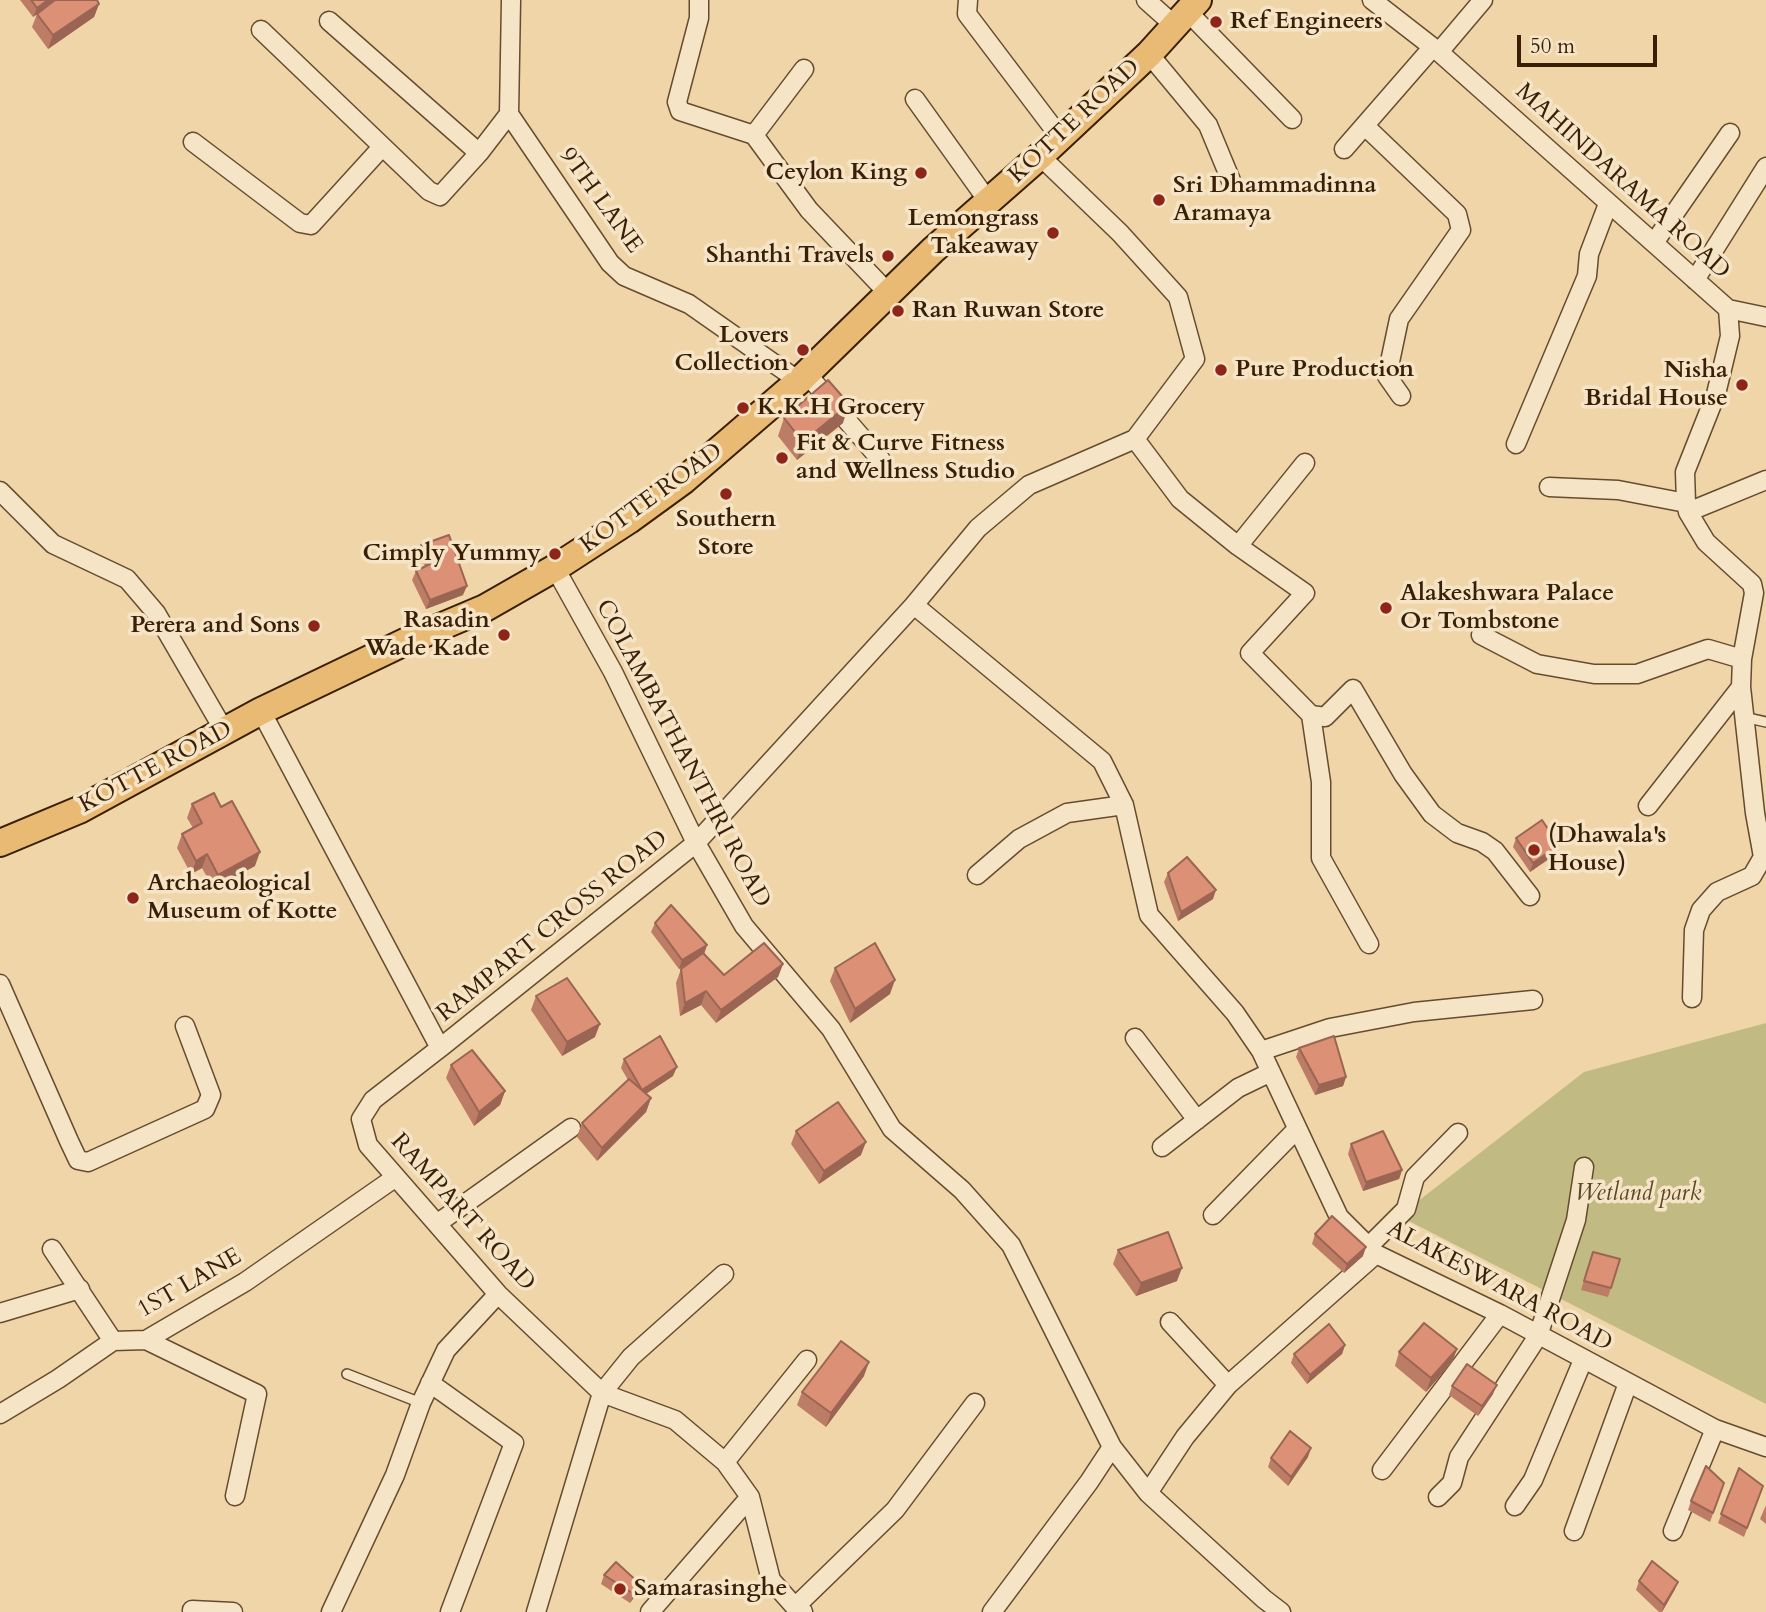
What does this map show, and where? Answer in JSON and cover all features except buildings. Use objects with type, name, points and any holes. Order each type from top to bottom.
[{"type":"main road","name":"KOTTE ROAD","points":[[0,843],[79,810],[261,711],[407,641],[485,608],[555,568],[684,480],[802,377],[888,293],[1040,156],[1149,54],[1186,12]]},
{"type":"street","points":[[699,0],[699,18],[677,102],[680,111],[754,135],[809,210],[888,293]]},
{"type":"street","points":[[968,0],[967,14],[1060,137]]},
{"type":"street","points":[[1146,0],[1186,12],[1292,119]]},
{"type":"street","name":"MAHINDARAMA ROAD","points":[[1372,0],[1435,50],[1728,309],[1730,336],[1716,394],[1685,472],[1687,508]]},
{"type":"street","points":[[1344,149],[1483,0]]},
{"type":"street","points":[[261,30],[429,191],[440,196],[480,153],[509,114],[507,2]]},
{"type":"street","points":[[329,21],[480,153]]},
{"type":"street","points":[[1149,54],[1208,125],[1232,183]]},
{"type":"street","points":[[754,135],[804,69]]},
{"type":"street","points":[[915,99],[988,201]]},
{"type":"street","name":"9TH LANE","points":[[509,114],[610,264],[624,276],[689,304],[802,377],[881,460]]},
{"type":"street","points":[[1365,125],[1457,214],[1461,230],[1399,318],[1387,376],[1401,396]]},
{"type":"street","points":[[1654,243],[1730,133]]},
{"type":"street","points":[[193,142],[300,223],[311,225],[382,147]]},
{"type":"street","points":[[696,843],[914,605],[978,528],[1029,485],[1135,439],[1195,359],[1178,297],[1120,233],[1040,156]]},
{"type":"street","points":[[1695,280],[1766,167]]},
{"type":"street","points":[[1516,444],[1587,276],[1588,254],[1608,204]]},
{"type":"street","points":[[1728,309],[1766,317]]},
{"type":"street","points":[[1135,439],[1180,499],[1238,546],[1305,593],[1250,653],[1311,715],[1321,782],[1321,858],[1369,944]]},
{"type":"street","points":[[1238,546],[1305,463]]},
{"type":"street","points":[[1549,487],[1618,490],[1687,508],[1766,480]]},
{"type":"street","points":[[0,491],[52,544],[127,579],[156,613],[225,732]]},
{"type":"street","points":[[1687,508],[1706,542],[1760,593],[1742,659],[1741,687],[1755,814],[1763,857],[1752,876],[1717,892],[1701,910],[1695,930],[1692,998]]},
{"type":"street","name":"COLAMBATHANTHRI ROAD","points":[[555,568],[614,672],[696,843],[744,926],[831,1029],[892,1129],[962,1190],[1011,1245],[1112,1447],[1147,1493],[1264,1599],[1282,1612]]},
{"type":"street","name":"ALAKESWARA ROAD","points":[[914,605],[1102,761],[1124,804],[1149,915],[1235,1013],[1261,1051],[1339,1217],[1373,1250],[1500,1314],[1715,1429],[1766,1447]]},
{"type":"street","points":[[1481,635],[1537,664],[1594,674],[1637,674],[1708,649],[1742,659]]},
{"type":"street","points":[[1648,807],[1741,687]]},
{"type":"street","points":[[1311,715],[1325,717],[1353,689],[1403,775],[1432,814],[1457,834],[1482,842],[1495,851],[1530,896]]},
{"type":"street","points":[[261,711],[440,1048]]},
{"type":"street","points":[[977,875],[1019,839],[1067,813],[1124,804]]},
{"type":"street","name":"RAMPART CROSS ROAD","points":[[440,1048],[696,843]]},
{"type":"street","points":[[0,984],[78,1160],[88,1162],[205,1109],[211,1095],[185,1026]]},
{"type":"street","points":[[1261,1051],[1330,1028],[1414,1012],[1533,1000]]},
{"type":"street","points":[[1135,1038],[1197,1120]]},
{"type":"street","name":"RAMPART ROAD","points":[[440,1048],[373,1100],[361,1119],[368,1145],[498,1294],[602,1393],[675,1420],[725,1462],[750,1497],[771,1580],[799,1609]]},
{"type":"street","points":[[1163,1147],[1238,1088],[1271,1072]]},
{"type":"street","points":[[438,1223],[571,1128]]},
{"type":"street","points":[[1213,1215],[1297,1129]]},
{"type":"street","points":[[1147,1493],[1185,1437],[1228,1385],[1373,1250],[1406,1209],[1415,1177],[1458,1133]]},
{"type":"street","points":[[1438,1497],[1452,1483],[1459,1457],[1538,1336],[1576,1220],[1584,1167]]},
{"type":"street","name":"1ST LANE","points":[[113,1340],[146,1340],[245,1282],[396,1177]]},
{"type":"street","points":[[0,1414],[58,1379],[113,1340],[52,1249]]},
{"type":"street","points":[[536,1612],[602,1393],[631,1357],[724,1274]]},
{"type":"street","points":[[0,1313],[80,1289]]},
{"type":"street","points":[[331,1612],[395,1475],[421,1403],[446,1350],[498,1294]]},
{"type":"street","points":[[1382,1469],[1500,1314]]},
{"type":"street","points":[[1170,1322],[1228,1385]]},
{"type":"street","points":[[146,1340],[257,1394],[235,1496]]},
{"type":"street","points":[[725,1462],[807,1360]]},
{"type":"street","points":[[1515,1506],[1533,1480],[1583,1360]]},
{"type":"street","points":[[430,1384],[514,1443],[450,1612]]},
{"type":"street","points":[[1574,1531],[1628,1384]]},
{"type":"street","points":[[799,1609],[895,1510],[975,1403]]},
{"type":"street","points":[[1673,1531],[1715,1429]]},
{"type":"street","points":[[992,1612],[1112,1447]]},
{"type":"street","points":[[650,1612],[750,1497]]},
{"type":"street","points":[[192,1610],[233,1612]]},
{"type":"lane","points":[[1744,717],[1766,722]]},
{"type":"lane","points":[[347,1374],[421,1403]]},
{"type":"green space","name":"Wetland park","points":[[1766,1023],[1766,1404],[1399,1216],[1584,1072]]},
{"type":"place","name":"Ref Engineers","points":[[1216,22]]},
{"type":"place","name":"Ceylon King","points":[[921,173]]},
{"type":"place","name":"Sri Dhammadinna Aramaya","points":[[1159,200]]},
{"type":"place","name":"Lemongrass Takeaway","points":[[1053,233]]},
{"type":"place","name":"Shanthi Travels","points":[[888,256]]},
{"type":"place","name":"Ran Ruwan Store","points":[[898,311]]},
{"type":"place","name":"Lovers Collection","points":[[803,350]]},
{"type":"place","name":"Pure Production","points":[[1221,370]]},
{"type":"place","name":"Nisha Bridal House","points":[[1742,385]]},
{"type":"place","name":"K.K.H Grocery","points":[[743,408]]},
{"type":"place","name":"Fit & Curve Fitness and Wellness Studio","points":[[782,458]]},
{"type":"place","name":"Southern Store","points":[[726,494]]},
{"type":"place","name":"Cimply Yummy","points":[[555,554]]},
{"type":"place","name":"Alakeshwara Palace Or Tombstone","points":[[1386,608]]},
{"type":"place","name":"Perera and Sons","points":[[314,626]]},
{"type":"place","name":"Rasadin Wade Kade","points":[[504,635]]},
{"type":"place","name":"(Dhawala's House)","points":[[1534,850]]},
{"type":"place","name":"Archaeological Museum of Kotte","points":[[133,898]]},
{"type":"place","name":"Samarasinghe","points":[[620,1589]]}]
